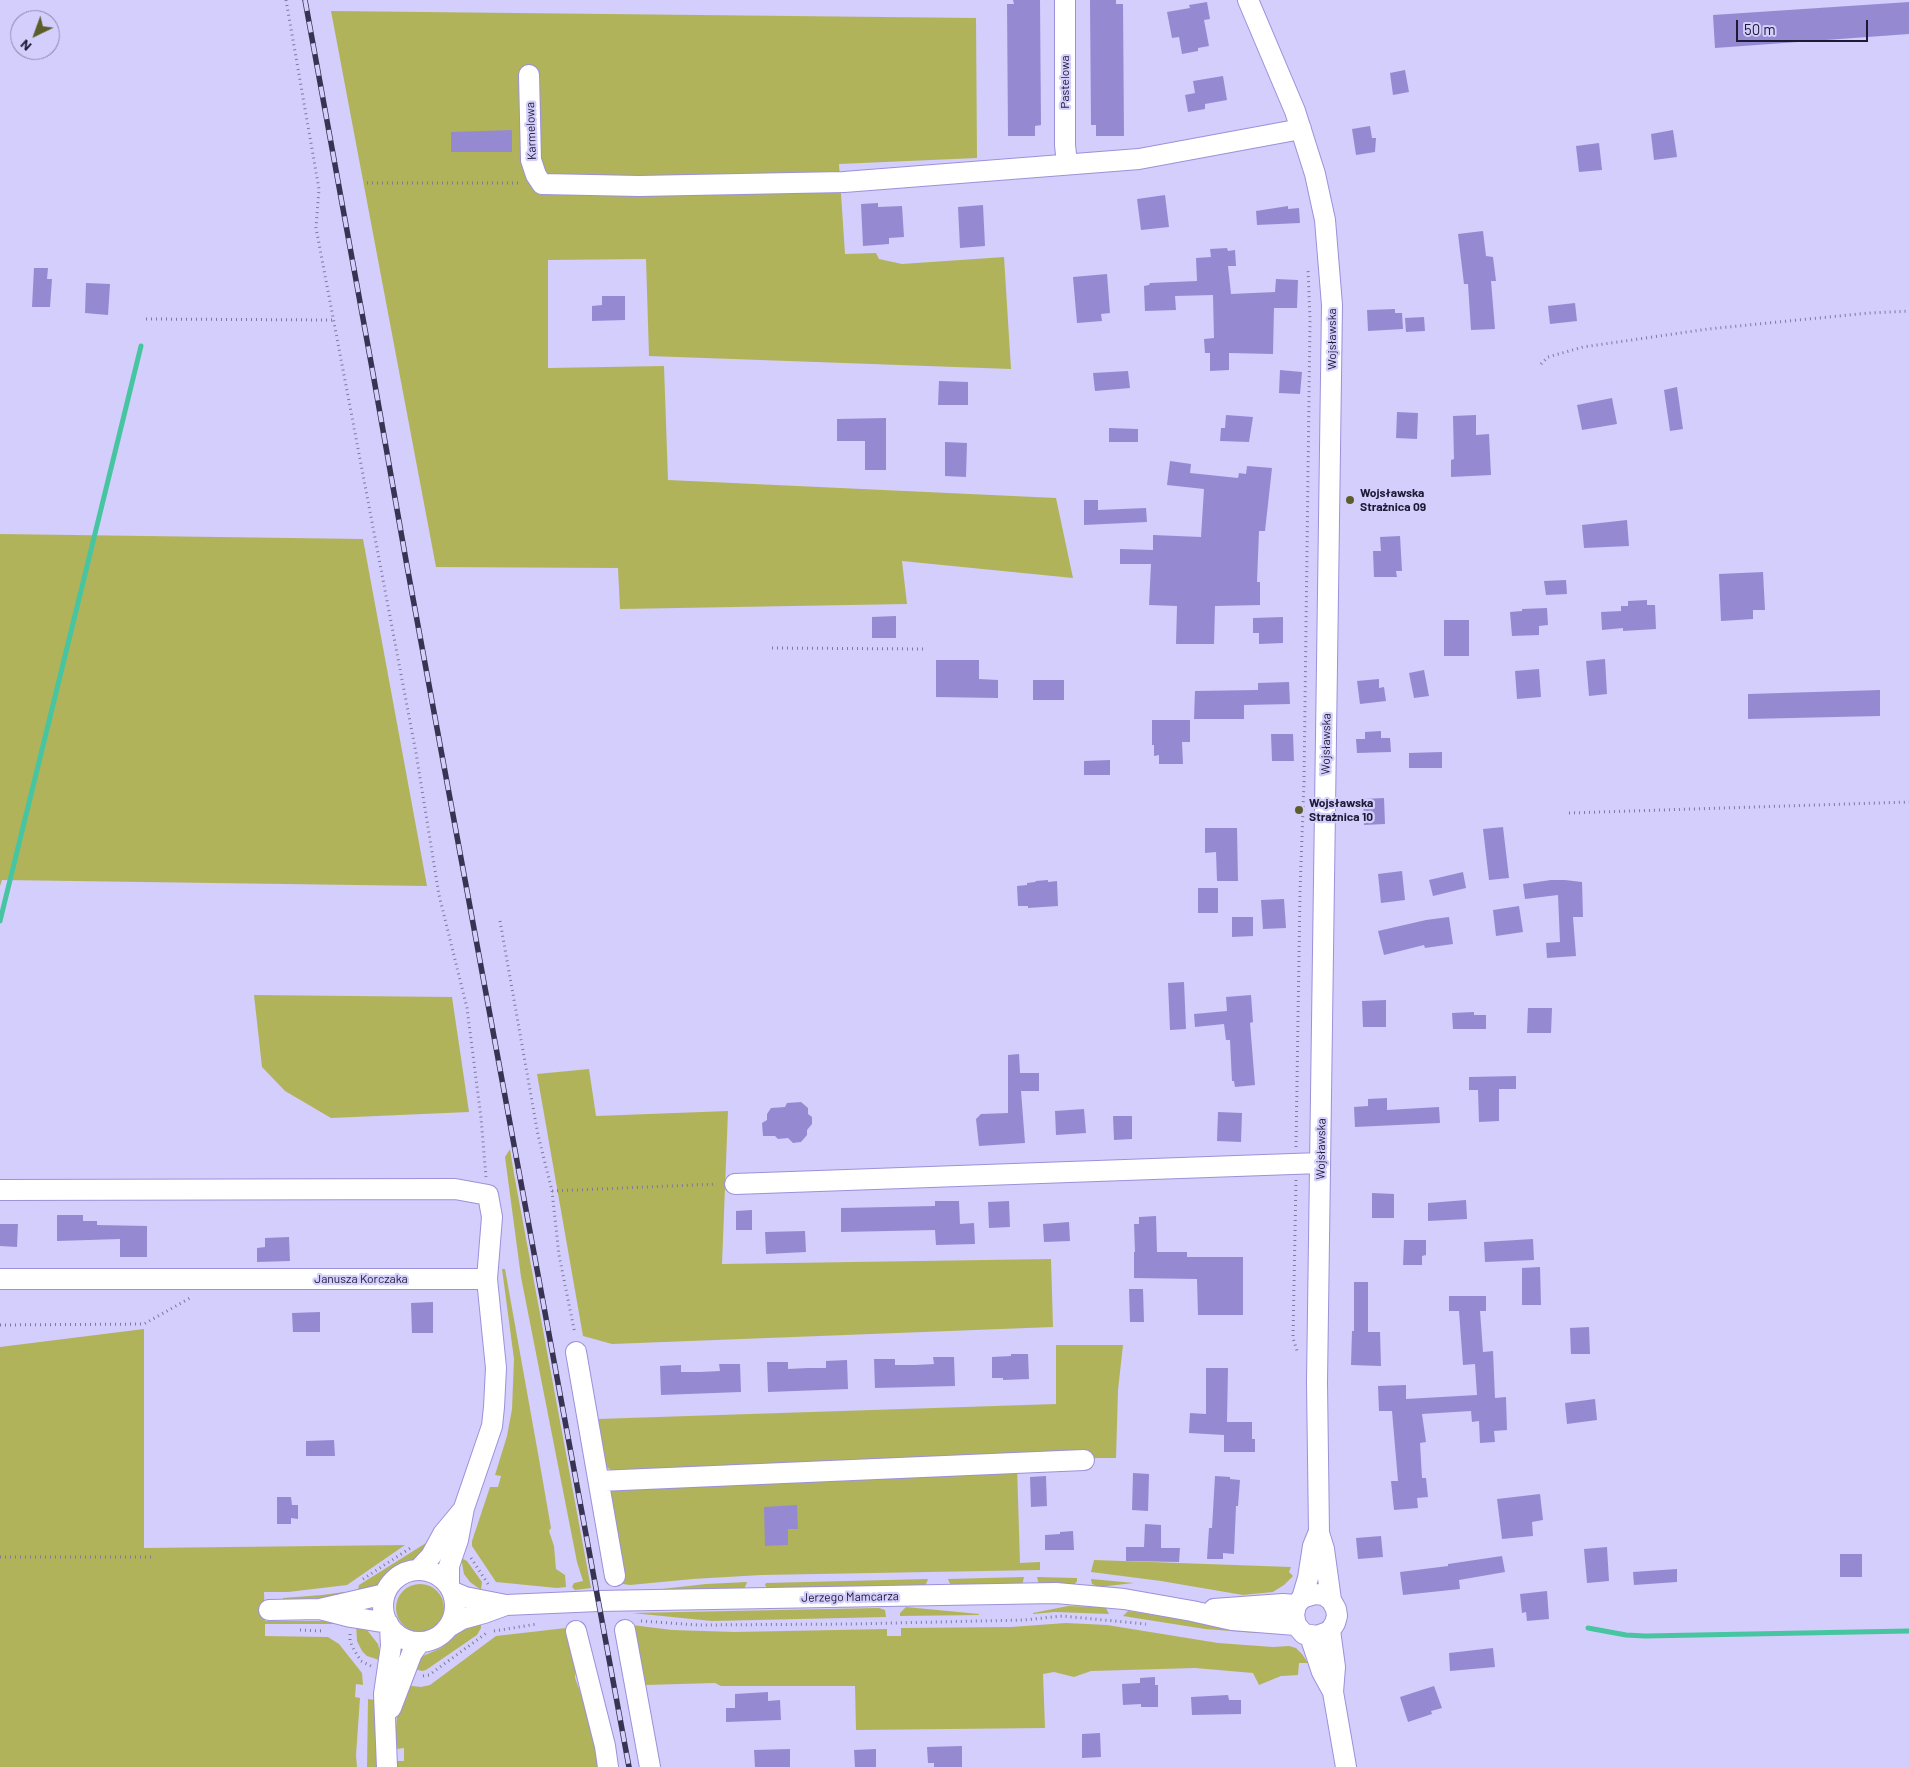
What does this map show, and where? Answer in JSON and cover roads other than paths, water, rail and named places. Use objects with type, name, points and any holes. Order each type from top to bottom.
[{"type":"street","name":"Pastelowa","points":[[1065,0],[1065,145],[1067,164]]},
{"type":"street","name":"Wojsławska","points":[[1248,0],[1301,129],[1315,174],[1325,220],[1332,306],[1317,1382],[1319,1533],[1324,1549],[1331,1600]]},
{"type":"street","name":"Karmelowa","points":[[529,75],[531,160],[536,176],[542,184],[640,186],[844,182],[1067,164]]},
{"type":"street","points":[[1067,164],[1139,159],[1301,129]]},
{"type":"street","points":[[735,1184],[1320,1163]]},
{"type":"street","points":[[0,1190],[455,1189],[488,1195],[492,1217],[488,1279],[496,1368],[494,1407],[489,1435],[464,1508],[458,1540],[449,1566],[456,1610],[450,1626],[437,1638],[420,1642],[403,1638],[389,1625],[320,1609]]},
{"type":"street","name":"Janusza Korczaka","points":[[0,1279],[488,1279]]},
{"type":"street","points":[[576,1352],[615,1576]]},
{"type":"street","points":[[599,1481],[1084,1460]]},
{"type":"street","points":[[418,1570],[431,1556],[443,1534],[464,1508]]},
{"type":"street","name":"Wojsławska","points":[[1301,1616],[1313,1546],[1319,1533]]},
{"type":"street","points":[[388,1767],[384,1694],[391,1646],[389,1625],[383,1611],[385,1594],[394,1579],[402,1574],[418,1570],[435,1573],[451,1588]]},
{"type":"street","name":"Jerzego Mamcarza","points":[[451,1588],[465,1597],[506,1605],[598,1601],[1056,1593],[1124,1599],[1192,1611],[1284,1604],[1301,1616]]},
{"type":"street","points":[[269,1610],[320,1609],[385,1594]]},
{"type":"street","points":[[1301,1616],[1322,1635],[1330,1630],[1335,1623],[1336,1609],[1331,1600],[1319,1594],[1310,1594],[1301,1616],[1322,1672],[1334,1692]]},
{"type":"street","name":"Jerzego Mamcarza","points":[[450,1626],[462,1619],[506,1605]]},
{"type":"street","points":[[632,1625],[650,1767]]},
{"type":"street","points":[[1330,1630],[1335,1667],[1334,1692],[1346,1767]]},
{"type":"street","points":[[576,1631],[605,1746],[608,1767]]},
{"type":"street","points":[[385,1724],[412,1653],[420,1642]]},
{"type":"waterway","points":[[0,921],[141,346]]},
{"type":"waterway","points":[[1588,1628],[1626,1635],[1645,1636],[1909,1631]]},
{"type":"railway","points":[[305,0],[407,566],[629,1767]]},
{"type":"place","name":"Wojsławska Strażnica 09","points":[[1350,500]]},
{"type":"place","name":"Wojsławska Strażnica 10","points":[[1299,810]]}]
